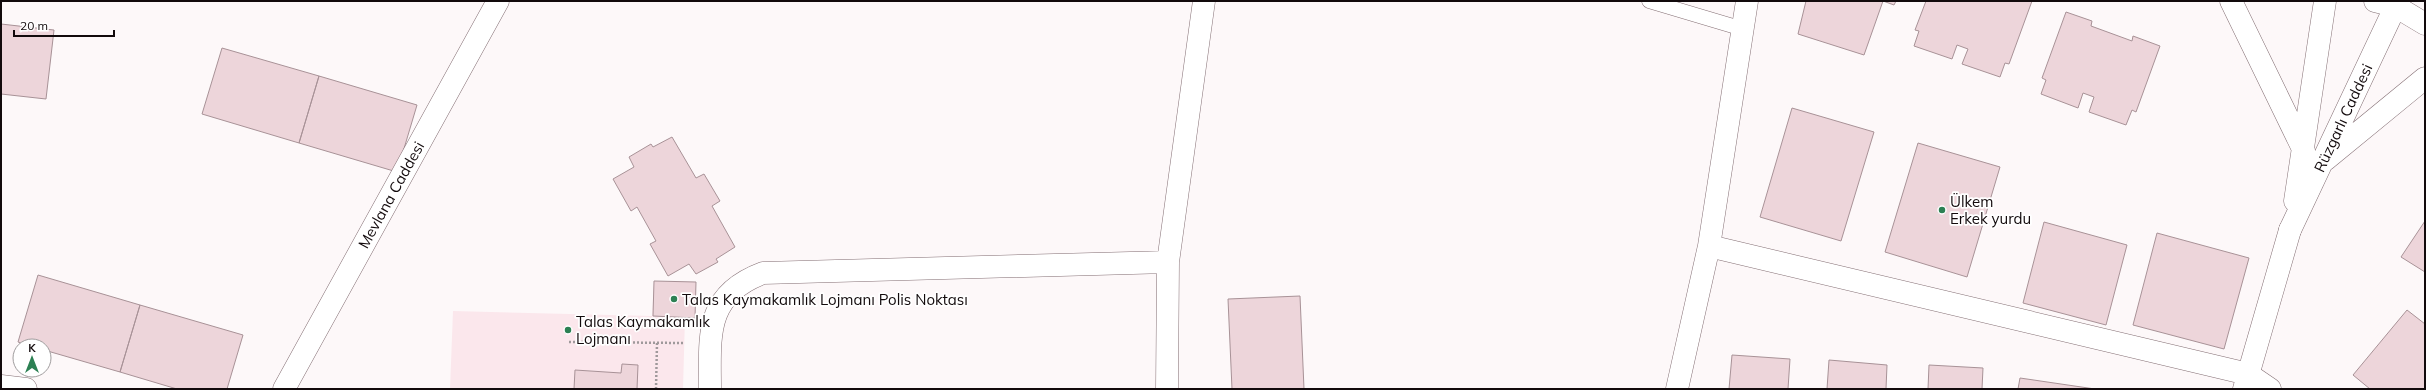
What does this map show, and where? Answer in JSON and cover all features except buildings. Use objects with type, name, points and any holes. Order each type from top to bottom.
[{"type":"street","name":"Mevlana Caddesi","points":[[284,389],[498,1]]},
{"type":"street","points":[[1167,389],[1168,262],[1204,1]]},
{"type":"street","points":[[1677,389],[1709,246],[1747,1]]},
{"type":"street","points":[[2231,1],[2304,150]]},
{"type":"street","name":"Rüzgarlı Caddesi","points":[[2246,381],[2290,230],[2304,150],[2325,1]]},
{"type":"street","points":[[2389,3],[2425,24]]},
{"type":"street","name":"Rüzgarlı Caddesi","points":[[2290,230],[2321,163],[2389,3]]},
{"type":"street","points":[[2321,163],[2425,78]]},
{"type":"street","points":[[1709,246],[2246,381],[2270,389]]},
{"type":"street","points":[[710,389],[711,329],[715,314],[722,301],[734,288],[763,273],[1168,262]]},
{"type":"street","points":[[1,386],[26,389]]},
{"type":"lane","points":[[1649,1],[1743,29]]},
{"type":"path","points":[[569,342],[710,344]]},
{"type":"path","points":[[656,389],[657,343]]},
{"type":"shaded area","name":"Talas Kaymakamlık Lojmanı","points":[[654,281],[696,282],[695,318],[685,317],[683,389],[450,389],[453,311],[652,316]]},
{"type":"place","name":"Ülkem Erkek yurdu","points":[[1942,210]]},
{"type":"place","name":"Talas Kaymakamlık Lojmanı Polis Noktası","points":[[674,299]]},
{"type":"place","name":"Talas Kaymakamlık Lojmanı","points":[[568,330]]}]
